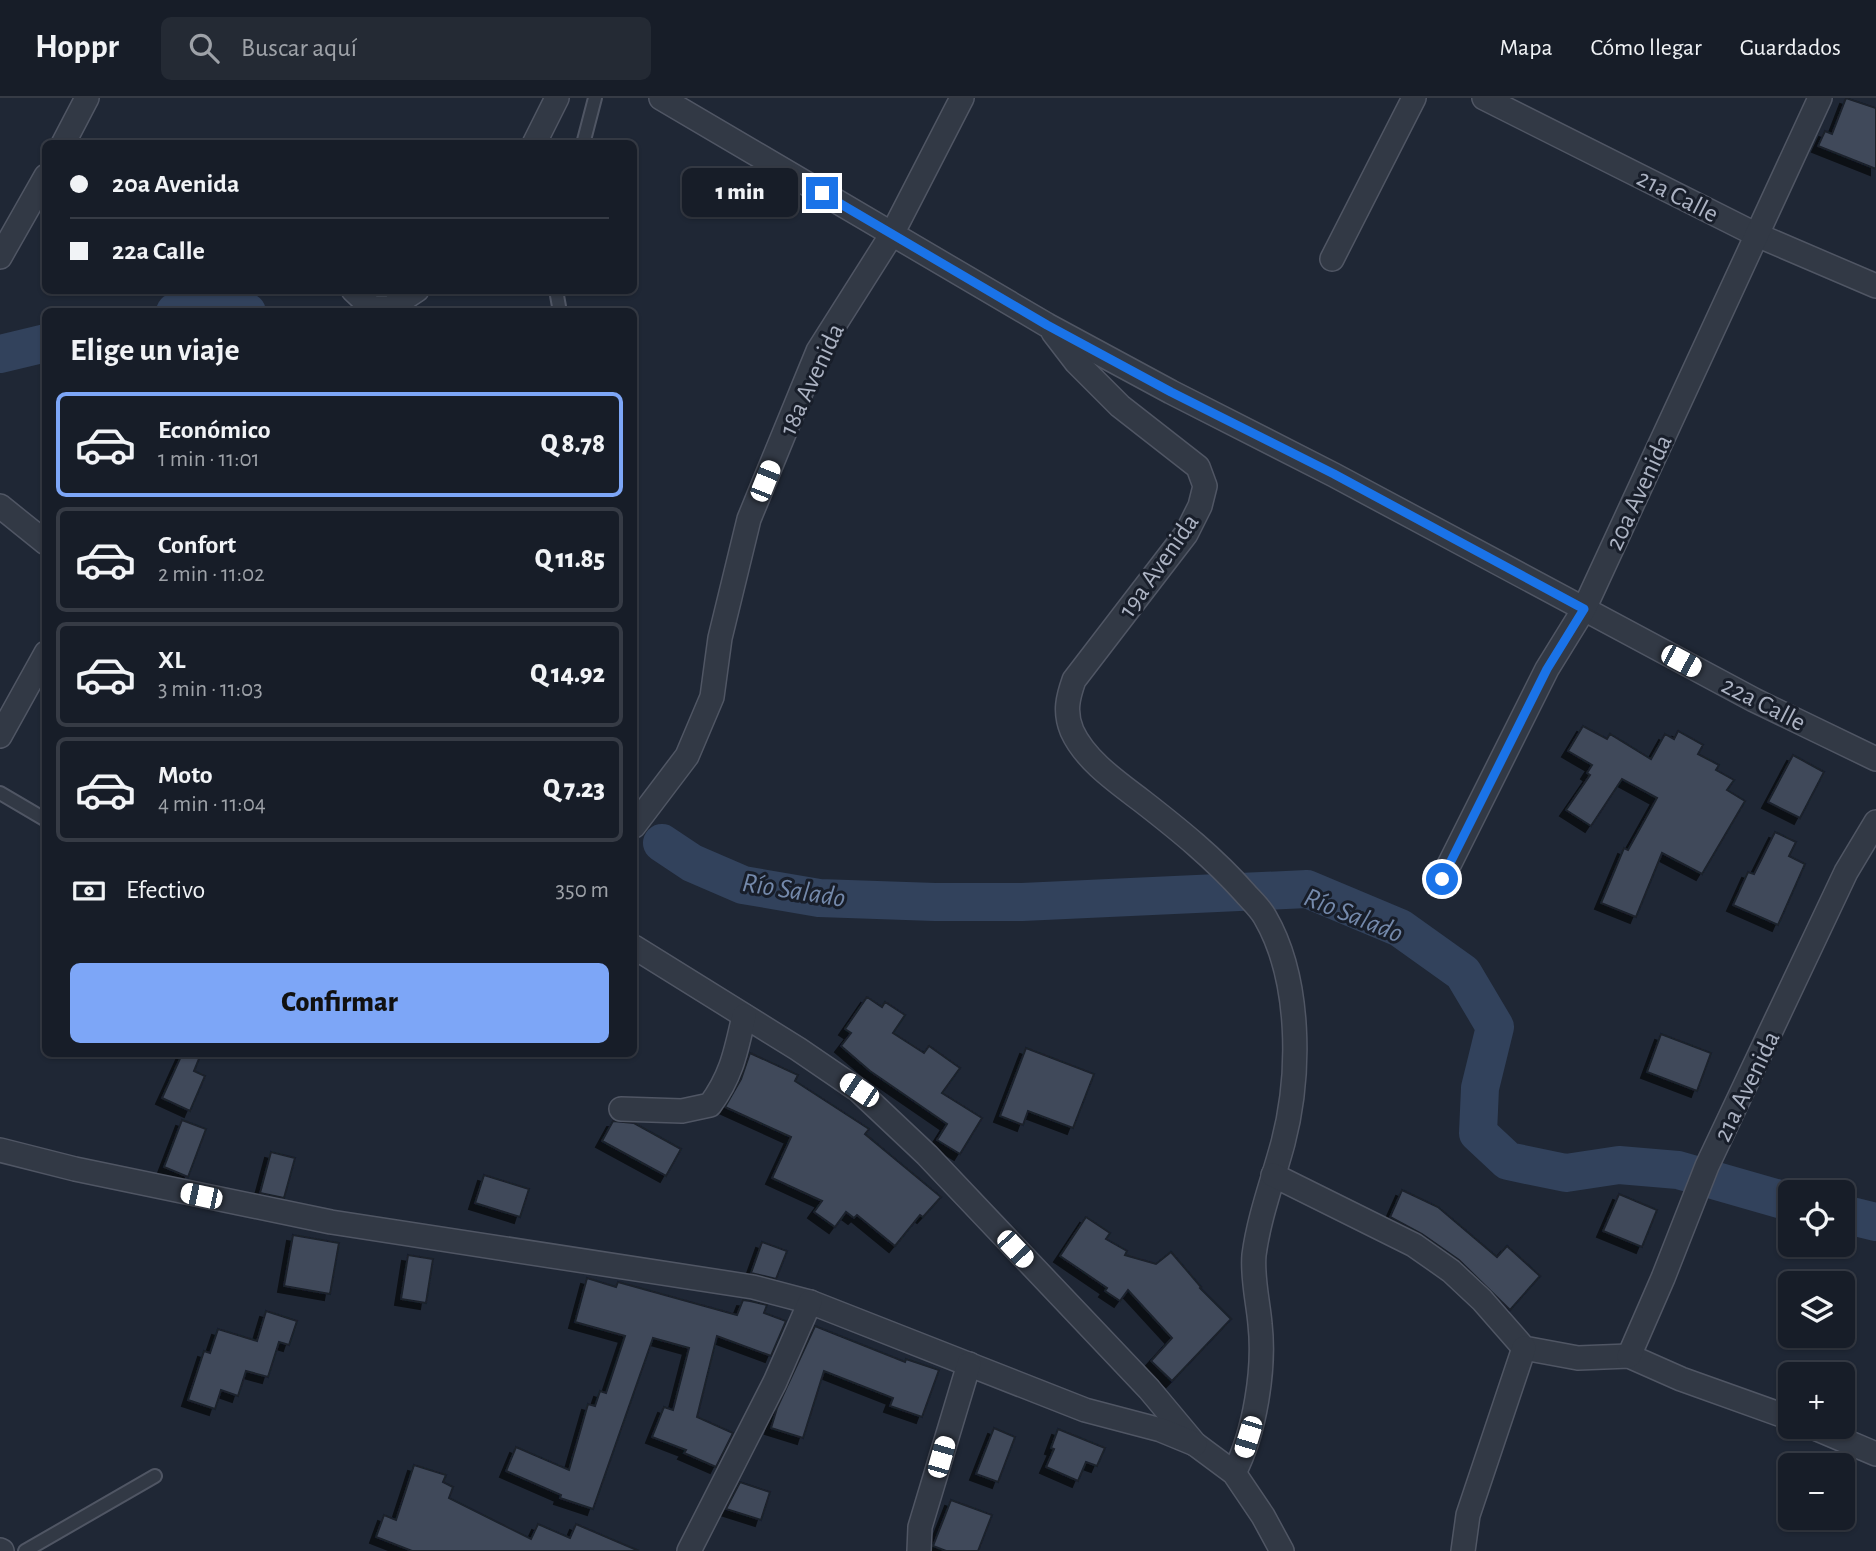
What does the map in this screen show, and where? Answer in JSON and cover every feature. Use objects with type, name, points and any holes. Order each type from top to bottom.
[{"type":"street","points":[[65,140],[87,98]]},
{"type":"street","points":[[536,140],[557,98]]},
{"type":"street","name":"22a Calle","points":[[661,98],[1047,325],[1171,392],[1334,474],[1754,700],[1876,759]]},
{"type":"street","name":"18a Avenida","points":[[637,822],[687,756],[712,697],[720,638],[749,519],[818,351],[892,234],[962,98]]},
{"type":"street","points":[[1332,259],[1414,98]]},
{"type":"street","name":"21a Calle","points":[[1484,98],[1757,235],[1876,286]]},
{"type":"street","name":"20a Avenida","points":[[1442,879],[1547,669],[1584,609],[1820,98]]},
{"type":"street","points":[[0,257],[8,225],[42,181]]},
{"type":"street","points":[[357,294],[372,308],[390,308],[411,294]]},
{"type":"street","name":"19a Avenida","points":[[1047,325],[1076,362],[1111,397],[1199,467],[1205,485],[1200,506],[1186,534],[1074,680],[1066,704],[1072,731],[1092,758],[1229,875],[1264,915],[1284,958],[1292,1005],[1295,1079],[1283,1143],[1273,1175]]},
{"type":"street","points":[[0,506],[42,540]]},
{"type":"street","points":[[0,736],[42,660]]},
{"type":"street","name":"21a Avenida","points":[[1629,1356],[1704,1174],[1846,872],[1876,822]]},
{"type":"street","points":[[637,949],[859,1090],[927,1155],[1157,1399],[1195,1444],[1234,1473],[1263,1516],[1282,1551]]},
{"type":"street","points":[[621,1109],[682,1111],[710,1105],[724,1086],[733,1065],[744,1016]]},
{"type":"street","points":[[0,1150],[75,1170],[331,1223],[753,1287],[810,1302],[1084,1410],[1146,1426],[1195,1444]]},
{"type":"street","points":[[1234,1473],[1248,1437],[1260,1372],[1261,1325],[1254,1256],[1273,1175],[1414,1245],[1451,1270],[1482,1300],[1524,1348],[1578,1359],[1629,1356],[1681,1379],[1778,1414]]},
{"type":"street","points":[[689,1551],[775,1382],[810,1302]]},
{"type":"street","points":[[1463,1551],[1468,1516],[1476,1488],[1524,1348]]},
{"type":"street","points":[[919,1551],[920,1527],[969,1364]]},
{"type":"street","points":[[1146,1426],[1160,1418],[1157,1399]]},
{"type":"street","points":[[1841,1439],[1876,1454]]},
{"type":"lane","points":[[584,140],[595,98]]},
{"type":"lane","points":[[0,793],[42,818]]},
{"type":"lane","points":[[25,1551],[155,1476]]},
{"type":"building","points":[[1846,98],[1876,108],[1876,169],[1818,146],[1825,131],[1832,134]]},
{"type":"building","points":[[1583,726],[1607,739],[1610,734],[1651,759],[1665,734],[1674,739],[1678,731],[1703,745],[1698,754],[1719,765],[1716,770],[1734,780],[1727,790],[1745,801],[1702,874],[1662,853],[1636,917],[1601,903],[1624,848],[1628,850],[1657,798],[1622,779],[1591,826],[1566,810],[1590,775],[1587,773],[1592,765],[1568,751]]},
{"type":"building","points":[[1793,755],[1824,772],[1800,818],[1768,802]]},
{"type":"building","points":[[1775,832],[1796,842],[1789,856],[1805,864],[1778,925],[1733,905],[1748,872],[1754,874]]},
{"type":"building","points":[[867,997],[882,1007],[885,1002],[905,1015],[893,1033],[924,1053],[929,1046],[960,1068],[942,1093],[982,1118],[960,1154],[937,1140],[947,1124],[870,1071],[841,1046],[851,1033],[845,1029]]},
{"type":"building","points":[[1661,1034],[1711,1053],[1697,1091],[1647,1072]]},
{"type":"building","points":[[1026,1048],[1094,1074],[1073,1128],[1028,1111],[1023,1125],[1000,1116]]},
{"type":"building","points":[[750,1053],[798,1075],[795,1081],[869,1129],[865,1134],[941,1197],[923,1217],[920,1215],[895,1246],[857,1215],[854,1218],[846,1212],[835,1227],[814,1212],[822,1201],[772,1178],[791,1137],[725,1107],[741,1079]]},
{"type":"building","points":[[181,1057],[200,1057],[194,1071],[205,1076],[190,1111],[162,1098]]},
{"type":"building","points":[[182,1120],[206,1129],[188,1177],[164,1167]]},
{"type":"building","points":[[613,1121],[634,1123],[681,1149],[666,1176],[602,1141]]},
{"type":"building","points":[[271,1152],[295,1158],[284,1198],[260,1193]]},
{"type":"building","points":[[484,1175],[529,1189],[520,1217],[475,1203]]},
{"type":"building","points":[[1402,1190],[1438,1207],[1497,1257],[1507,1246],[1540,1276],[1510,1310],[1459,1260],[1422,1234],[1390,1217]]},
{"type":"building","points":[[1619,1194],[1657,1210],[1642,1247],[1603,1231]]},
{"type":"building","points":[[1086,1217],[1110,1233],[1106,1239],[1127,1251],[1125,1255],[1156,1264],[1171,1252],[1200,1288],[1231,1319],[1172,1381],[1151,1361],[1172,1338],[1128,1290],[1120,1301],[1105,1291],[1107,1288],[1060,1256]]},
{"type":"building","points":[[293,1235],[339,1243],[330,1294],[284,1286]]},
{"type":"building","points":[[762,1242],[787,1251],[776,1279],[751,1273]]},
{"type":"building","points":[[408,1255],[433,1259],[426,1303],[401,1299]]},
{"type":"building","points":[[587,1278],[616,1287],[618,1282],[737,1315],[743,1300],[750,1301],[767,1305],[764,1313],[786,1321],[771,1356],[717,1336],[697,1417],[733,1433],[716,1467],[684,1453],[686,1450],[652,1437],[664,1407],[673,1410],[689,1348],[653,1338],[593,1509],[560,1498],[561,1495],[506,1471],[516,1447],[569,1470],[588,1404],[595,1406],[600,1391],[606,1393],[625,1336],[575,1322]]},
{"type":"building","points":[[266,1311],[297,1321],[289,1345],[279,1342],[268,1377],[246,1371],[238,1396],[221,1390],[215,1409],[188,1400],[204,1351],[210,1353],[218,1329],[257,1341]]},
{"type":"building","points":[[815,1326],[905,1362],[906,1359],[939,1370],[922,1417],[890,1406],[893,1398],[824,1371],[803,1438],[771,1428],[777,1408]]},
{"type":"building","points":[[994,1428],[1015,1437],[998,1482],[976,1474]]},
{"type":"building","points":[[1058,1429],[1105,1448],[1097,1466],[1086,1462],[1078,1481],[1046,1467],[1054,1449],[1051,1448]]},
{"type":"building","points":[[414,1465],[446,1475],[443,1482],[453,1487],[449,1498],[531,1539],[538,1524],[570,1538],[576,1524],[639,1551],[412,1551],[376,1537],[384,1515],[396,1520]]},
{"type":"building","points":[[740,1482],[770,1492],[761,1520],[726,1509]]},
{"type":"building","points":[[951,1500],[992,1515],[978,1551],[946,1551],[933,1546]]},
{"type":"waterway","name":"Río Salado","points":[[190,308],[218,308]]},
{"type":"waterway","name":"Río Salado","points":[[0,354],[42,344]]},
{"type":"waterway","name":"Río Salado","points":[[662,843],[692,863],[743,885],[819,898],[1022,902],[1307,889],[1400,928],[1463,973],[1495,1027],[1480,1088],[1478,1133],[1508,1161],[1566,1173],[1619,1165],[1678,1170],[1778,1199]]},
{"type":"waterway","name":"Río Salado","points":[[1855,1217],[1876,1222]]},
{"type":"route","points":[[822,193],[1047,325],[1171,392],[1334,474],[1584,609],[1547,669],[1442,879]]}]
